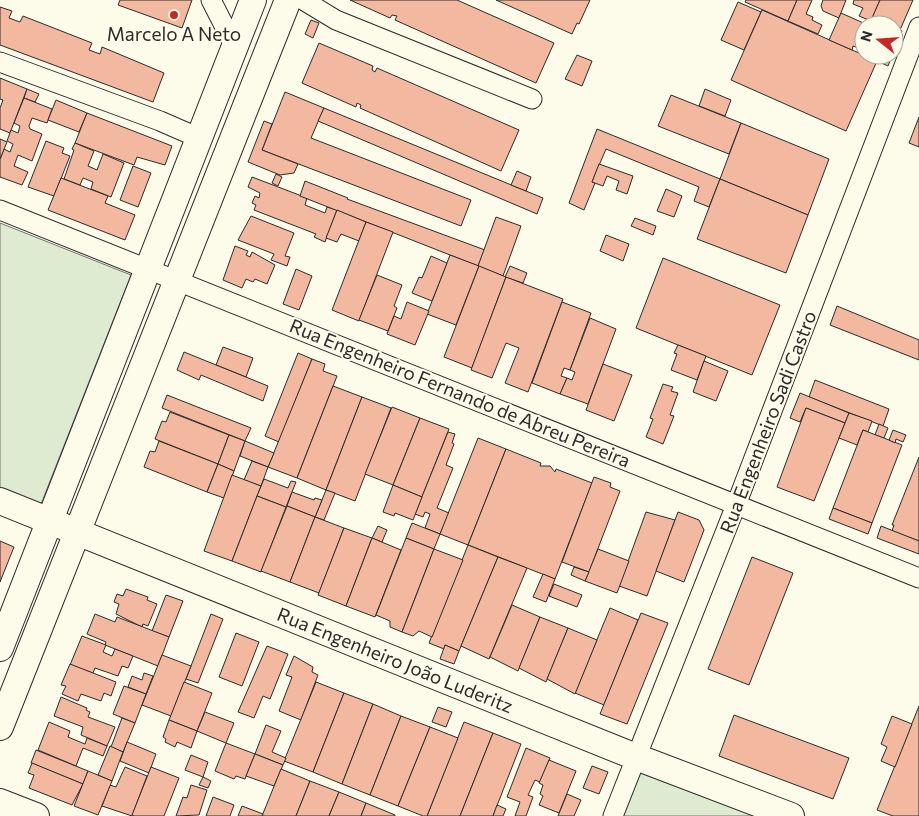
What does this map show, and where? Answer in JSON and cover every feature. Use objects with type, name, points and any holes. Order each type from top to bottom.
[{"type":"street","points":[[211,0],[235,47]]},
{"type":"street","points":[[0,648],[253,0]]},
{"type":"street","points":[[0,727],[288,0]]},
{"type":"street","points":[[303,0],[336,20],[532,99]]},
{"type":"street","name":"Rua Engenheiro Sadi Castro","points":[[613,816],[736,505],[919,27]]},
{"type":"street","points":[[0,62],[160,121],[199,138]]},
{"type":"street","name":"Rua Engenheiro Fernando de Abreu Pereira","points":[[0,210],[177,279],[919,578]]},
{"type":"street","name":"Rua Engenheiro João Luderitz","points":[[0,501],[78,530],[636,757],[791,816]]},
{"type":"street","points":[[0,802],[36,816]]},
{"type":"green space","points":[[0,223],[131,275],[41,504],[0,488]]},
{"type":"green space","points":[[639,768],[760,816],[620,816]]},
{"type":"building","points":[[120,0],[192,0],[182,28],[118,5]]},
{"type":"building","points":[[350,0],[457,0],[554,43],[536,83],[395,20],[397,16],[392,15],[390,18]]},
{"type":"building","points":[[496,0],[590,0],[579,24],[577,23],[572,34]]},
{"type":"building","points":[[746,0],[797,0],[788,21],[745,2]]},
{"type":"building","points":[[797,0],[812,0],[806,14],[813,17],[812,20],[822,25],[818,34],[788,21]]},
{"type":"building","points":[[823,0],[846,0],[839,18],[823,11],[821,6]]},
{"type":"building","points":[[854,0],[880,0],[874,15],[860,15],[863,8],[853,4]]},
{"type":"building","points":[[880,0],[913,0],[904,21],[904,15],[873,15]]},
{"type":"building","points":[[738,2],[761,12],[744,50],[721,40]]},
{"type":"building","points":[[0,7],[12,11],[9,18],[20,22],[23,16],[92,43],[89,50],[100,54],[102,47],[164,73],[153,102],[0,45]]},
{"type":"building","points":[[762,10],[854,51],[854,65],[875,65],[846,131],[731,80]]},
{"type":"building","points":[[841,13],[854,19],[854,46],[852,50],[829,40]]},
{"type":"building","points":[[311,20],[319,23],[313,38],[305,34]]},
{"type":"building","points":[[319,43],[373,66],[372,70],[375,72],[377,68],[519,130],[501,171],[360,108],[361,105],[357,103],[356,107],[302,83]]},
{"type":"building","points":[[577,55],[592,61],[582,86],[565,79]]},
{"type":"building","points":[[0,78],[27,89],[10,133],[0,129],[0,108],[3,100],[0,99]]},
{"type":"building","points":[[27,89],[39,94],[35,102],[24,98]]},
{"type":"building","points":[[705,89],[731,100],[725,116],[699,106]]},
{"type":"building","points":[[285,92],[324,108],[311,138],[471,200],[461,226],[262,150]]},
{"type":"building","points":[[671,95],[741,123],[729,154],[658,126]]},
{"type":"building","points":[[24,98],[52,109],[47,123],[32,118],[29,126],[30,129],[42,134],[32,161],[18,155],[14,166],[28,172],[22,185],[0,177],[0,159],[4,149],[10,152],[13,144],[7,141],[11,130],[18,133],[20,126],[14,123]]},
{"type":"building","points":[[56,100],[87,113],[79,132],[48,120]]},
{"type":"building","points":[[324,108],[543,198],[537,214],[318,121]]},
{"type":"building","points":[[87,113],[172,146],[165,165],[137,157],[134,165],[75,143]]},
{"type":"building","points":[[919,117],[919,147],[909,143]]},
{"type":"building","points":[[264,121],[272,124],[262,150],[298,164],[294,173],[280,175],[248,162]]},
{"type":"building","points":[[741,123],[829,159],[808,215],[720,179]]},
{"type":"building","points":[[597,129],[720,179],[709,207],[694,201],[699,187],[606,149],[592,182],[595,183],[584,210],[569,203]]},
{"type":"building","points":[[0,139],[7,142],[0,159]]},
{"type":"building","points":[[46,141],[64,148],[62,153],[70,156],[54,196],[28,187]]},
{"type":"building","points":[[75,143],[94,151],[88,166],[97,170],[103,154],[124,163],[111,197],[91,189],[93,182],[83,178],[80,185],[64,179]]},
{"type":"building","points":[[599,164],[633,176],[627,194],[616,190],[619,181],[607,176],[603,186],[592,182]]},
{"type":"building","points":[[133,166],[151,173],[138,207],[120,200]]},
{"type":"building","points":[[517,171],[531,177],[526,191],[511,185]]},
{"type":"building","points":[[276,174],[282,177],[278,186],[272,183]]},
{"type":"building","points":[[252,177],[307,198],[305,205],[325,213],[327,207],[337,210],[325,242],[314,237],[316,234],[254,210],[256,205],[252,203],[255,196],[259,198],[260,193],[248,187]]},
{"type":"building","points":[[61,178],[108,196],[105,203],[135,215],[125,240],[48,210]]},
{"type":"building","points":[[720,179],[808,215],[786,273],[697,239]]},
{"type":"building","points":[[305,181],[347,199],[485,250],[478,266],[300,196]]},
{"type":"building","points":[[666,189],[682,196],[674,217],[657,211]]},
{"type":"building","points":[[337,210],[366,222],[359,241],[341,234],[337,242],[326,238]]},
{"type":"building","points":[[251,216],[294,233],[285,256],[290,257],[287,266],[271,260],[274,254],[238,240]]},
{"type":"building","points":[[496,217],[521,226],[503,276],[478,266]]},
{"type":"building","points":[[635,218],[656,226],[653,235],[631,226]]},
{"type":"building","points":[[366,222],[393,232],[359,321],[332,310]]},
{"type":"building","points":[[606,235],[629,244],[623,261],[600,251]]},
{"type":"building","points":[[235,246],[248,251],[246,255],[250,257],[252,252],[275,265],[267,284],[255,279],[253,282],[246,279],[242,288],[223,280]]},
{"type":"building","points":[[450,255],[479,266],[456,325],[427,314]]},
{"type":"building","points":[[431,256],[447,263],[432,301],[412,293],[419,277],[422,278]]},
{"type":"building","points":[[663,258],[780,305],[752,375],[636,328]]},
{"type":"building","points":[[479,266],[506,277],[472,368],[444,357]]},
{"type":"building","points":[[510,266],[527,273],[523,283],[505,277]]},
{"type":"building","points":[[296,269],[312,276],[299,310],[283,304]]},
{"type":"building","points":[[377,275],[402,285],[394,306],[397,308],[388,331],[359,320]]},
{"type":"building","points":[[506,277],[563,299],[528,392],[505,383],[519,348],[506,343],[492,378],[471,370]]},
{"type":"building","points":[[407,302],[429,311],[415,345],[387,334],[394,316],[401,319]]},
{"type":"building","points":[[562,302],[591,313],[570,370],[564,368],[561,376],[567,378],[560,394],[532,383]]},
{"type":"building","points":[[837,306],[919,340],[919,360],[830,325]]},
{"type":"building","points":[[590,318],[616,329],[588,404],[560,394],[567,378],[572,380],[575,372],[570,370]]},
{"type":"building","points":[[678,345],[706,356],[697,380],[671,370],[677,354],[674,353]]},
{"type":"building","points":[[223,347],[253,358],[246,377],[216,365]]},
{"type":"building","points":[[184,352],[268,386],[263,401],[201,375],[199,380],[177,370]]},
{"type":"building","points":[[298,353],[312,359],[279,442],[265,436]]},
{"type":"building","points":[[312,359],[325,364],[323,371],[337,376],[297,478],[268,467]]},
{"type":"building","points":[[704,361],[728,371],[716,401],[693,392]]},
{"type":"building","points":[[603,364],[632,375],[614,421],[586,410]]},
{"type":"building","points":[[815,380],[889,409],[883,426],[809,397]]},
{"type":"building","points":[[663,384],[673,387],[671,391],[678,393],[670,415],[674,416],[663,444],[646,437],[653,419],[650,418]]},
{"type":"building","points":[[333,386],[362,397],[326,490],[297,478]]},
{"type":"building","points":[[800,393],[849,413],[845,423],[806,408],[800,422],[790,418]]},
{"type":"building","points":[[167,395],[251,428],[245,441],[162,408]]},
{"type":"building","points":[[362,397],[391,408],[355,501],[326,490]]},
{"type":"building","points":[[392,407],[420,418],[393,485],[365,474]]},
{"type":"building","points":[[806,408],[845,423],[814,501],[777,487]]},
{"type":"building","points":[[170,412],[229,435],[218,464],[155,439],[162,421],[166,422]]},
{"type":"building","points":[[849,413],[872,421],[868,432],[863,430],[857,445],[839,438]]},
{"type":"building","points":[[420,418],[449,429],[422,497],[393,485]]},
{"type":"building","points":[[879,424],[888,428],[884,438],[875,435]]},
{"type":"building","points":[[863,430],[902,445],[872,523],[833,508]]},
{"type":"building","points":[[893,430],[906,435],[903,442],[896,439],[895,443],[889,440]]},
{"type":"building","points":[[448,432],[455,434],[452,443],[454,444],[446,465],[453,468],[437,508],[449,513],[440,534],[425,528],[430,514],[425,512],[423,517],[415,514]]},
{"type":"building","points":[[229,435],[245,441],[234,471],[218,464]]},
{"type":"building","points":[[478,438],[506,449],[468,545],[440,534]]},
{"type":"building","points":[[159,441],[218,464],[207,492],[144,467],[150,451],[155,452]]},
{"type":"building","points":[[245,441],[274,453],[268,467],[240,456]]},
{"type":"building","points":[[506,449],[541,463],[540,466],[550,466],[555,472],[556,469],[592,483],[555,579],[468,545]]},
{"type":"building","points":[[919,457],[919,541],[892,531],[894,525],[892,525]]},
{"type":"building","points":[[252,461],[268,467],[261,486],[244,480]]},
{"type":"building","points":[[218,464],[234,471],[224,498],[207,492]]},
{"type":"building","points":[[232,475],[261,486],[232,561],[204,551]]},
{"type":"building","points":[[594,477],[611,483],[610,487],[620,491],[589,572],[562,562]]},
{"type":"building","points":[[264,479],[288,488],[291,481],[296,482],[286,507],[257,496]]},
{"type":"building","points":[[393,485],[422,497],[413,520],[395,513],[394,516],[383,512]]},
{"type":"building","points":[[326,490],[335,493],[324,520],[315,517]]},
{"type":"building","points":[[292,492],[314,500],[315,498],[322,500],[315,517],[287,506]]},
{"type":"building","points":[[257,496],[286,507],[261,572],[232,561]]},
{"type":"building","points":[[287,506],[315,517],[290,582],[261,571]]},
{"type":"building","points":[[833,508],[872,523],[868,534],[829,519]]},
{"type":"building","points":[[646,512],[675,520],[647,596],[619,586]]},
{"type":"building","points":[[678,512],[699,520],[704,530],[684,582],[656,571]]},
{"type":"building","points":[[315,517],[344,528],[319,593],[290,582]]},
{"type":"building","points":[[412,523],[440,534],[434,549],[406,538]]},
{"type":"building","points":[[378,526],[387,530],[382,542],[372,538]]},
{"type":"building","points":[[881,526],[919,541],[919,554],[877,538]]},
{"type":"building","points":[[344,528],[372,538],[346,606],[318,595]]},
{"type":"building","points":[[372,538],[401,550],[375,617],[346,606]]},
{"type":"building","points":[[406,538],[434,549],[402,632],[390,627],[390,621],[376,615]]},
{"type":"building","points":[[0,541],[14,547],[0,582]]},
{"type":"building","points":[[468,545],[498,557],[459,651],[445,645],[444,649],[429,643]]},
{"type":"building","points":[[434,549],[463,560],[432,637],[419,631],[413,636],[402,632]]},
{"type":"building","points":[[598,549],[629,561],[617,593],[585,581]]},
{"type":"building","points":[[498,557],[527,568],[489,659],[461,646]]},
{"type":"building","points":[[752,557],[793,573],[749,685],[708,669]]},
{"type":"building","points":[[574,567],[589,572],[585,581],[571,575]]},
{"type":"building","points":[[543,574],[555,579],[546,602],[533,597]]},
{"type":"building","points":[[554,584],[582,595],[577,607],[549,596]]},
{"type":"building","points":[[126,589],[148,597],[147,600],[157,604],[148,626],[143,624],[142,627],[116,614],[119,604],[114,602],[117,594],[123,596]]},
{"type":"building","points":[[166,595],[183,601],[169,637],[152,631]]},
{"type":"building","points":[[512,605],[540,617],[518,671],[490,657]]},
{"type":"building","points":[[610,608],[638,620],[604,705],[575,693]]},
{"type":"building","points":[[641,613],[668,623],[627,724],[600,714]]},
{"type":"building","points":[[95,614],[115,622],[117,617],[169,637],[158,666],[105,645],[106,642],[87,634]]},
{"type":"building","points":[[211,614],[223,619],[198,683],[186,679]]},
{"type":"building","points":[[540,617],[568,628],[546,682],[519,668]]},
{"type":"building","points":[[568,628],[597,640],[575,694],[547,679]]},
{"type":"building","points":[[236,633],[259,642],[242,686],[219,677]]},
{"type":"building","points":[[82,636],[106,645],[103,652],[112,656],[115,649],[133,656],[128,668],[122,666],[118,676],[95,668],[93,673],[70,665]]},
{"type":"building","points":[[445,645],[459,651],[454,664],[440,659]]},
{"type":"building","points":[[267,646],[288,654],[270,699],[263,696],[254,718],[238,712]]},
{"type":"building","points":[[162,655],[191,666],[171,716],[142,705]]},
{"type":"building","points":[[294,656],[313,667],[312,672],[318,675],[301,720],[279,711],[292,677],[286,675]]},
{"type":"building","points":[[70,664],[116,682],[111,696],[104,693],[101,701],[81,694],[78,701],[62,694],[66,686],[61,685]]},
{"type":"building","points":[[144,673],[153,676],[146,694],[128,687],[132,676],[142,680]]},
{"type":"building","points":[[184,682],[212,693],[197,731],[169,720]]},
{"type":"building","points":[[316,682],[344,693],[313,772],[284,761]]},
{"type":"building","points":[[124,686],[146,694],[135,723],[113,714]]},
{"type":"building","points":[[344,693],[373,704],[342,784],[313,772]]},
{"type":"building","points":[[61,697],[87,708],[86,710],[90,712],[88,717],[115,727],[107,746],[81,735],[83,727],[54,716]]},
{"type":"building","points":[[373,704],[401,716],[370,795],[342,784]]},
{"type":"building","points":[[919,706],[919,816],[893,816],[877,810]]},
{"type":"building","points":[[438,707],[452,712],[446,727],[432,722]]},
{"type":"building","points":[[205,712],[234,723],[226,743],[197,731]]},
{"type":"building","points":[[734,715],[849,758],[833,799],[719,756]]},
{"type":"building","points":[[401,716],[430,727],[398,806],[370,795]]},
{"type":"building","points":[[892,716],[912,724],[895,767],[881,761],[887,747],[881,744]]},
{"type":"building","points":[[122,718],[135,723],[123,752],[111,747]]},
{"type":"building","points":[[169,720],[197,731],[191,748],[177,742],[175,747],[165,742],[166,739],[163,737]]},
{"type":"building","points":[[49,722],[70,731],[68,737],[85,744],[87,738],[107,746],[103,756],[83,748],[76,766],[38,750]]},
{"type":"building","points":[[464,722],[493,733],[460,816],[427,816]]},
{"type":"building","points":[[266,725],[281,731],[272,752],[286,758],[283,765],[255,754]]},
{"type":"building","points":[[430,727],[458,738],[427,816],[423,816],[398,806]]},
{"type":"building","points":[[493,733],[521,744],[493,816],[460,816]]},
{"type":"building","points":[[127,742],[156,754],[149,773],[120,761]]},
{"type":"building","points":[[226,743],[255,754],[245,779],[236,776],[234,779],[215,771]]},
{"type":"building","points":[[110,746],[123,752],[112,781],[98,775]]},
{"type":"building","points":[[526,748],[550,758],[540,782],[535,780],[528,795],[533,797],[526,816],[515,816],[520,802],[507,797]]},
{"type":"building","points":[[36,750],[88,771],[83,784],[31,763]]},
{"type":"building","points":[[255,754],[283,765],[274,786],[246,776]]},
{"type":"building","points":[[191,755],[208,762],[203,777],[185,770]]},
{"type":"building","points":[[549,760],[576,771],[559,813],[539,805],[543,796],[540,794],[543,785],[539,783]]},
{"type":"building","points":[[32,763],[83,784],[72,805],[29,788],[34,775],[28,773]]},
{"type":"building","points":[[592,766],[608,772],[599,794],[583,788]]},
{"type":"building","points":[[125,767],[147,776],[132,816],[102,806],[110,785],[116,787]]},
{"type":"building","points":[[151,767],[179,778],[164,816],[134,816],[132,815]]},
{"type":"building","points":[[281,769],[310,781],[296,816],[262,816]]},
{"type":"building","points":[[88,771],[112,781],[98,815],[74,806]]},
{"type":"building","points":[[203,777],[211,781],[208,788],[199,785]]},
{"type":"building","points":[[310,781],[339,792],[329,816],[296,816]]},
{"type":"building","points":[[191,785],[207,790],[199,815],[176,816],[183,797],[187,798]]},
{"type":"building","points":[[339,792],[366,803],[361,816],[329,816]]},
{"type":"building","points":[[567,794],[581,800],[574,816],[558,816]]},
{"type":"building","points":[[213,797],[234,805],[230,816],[206,816]]},
{"type":"building","points":[[366,803],[395,815],[395,816],[361,816]]},
{"type":"building","points":[[497,805],[506,809],[503,816],[493,816]]},
{"type":"building","points":[[242,806],[263,814],[262,816],[238,816]]},
{"type":"place","name":"Marcelo A Neto","points":[[174,15]]}]
